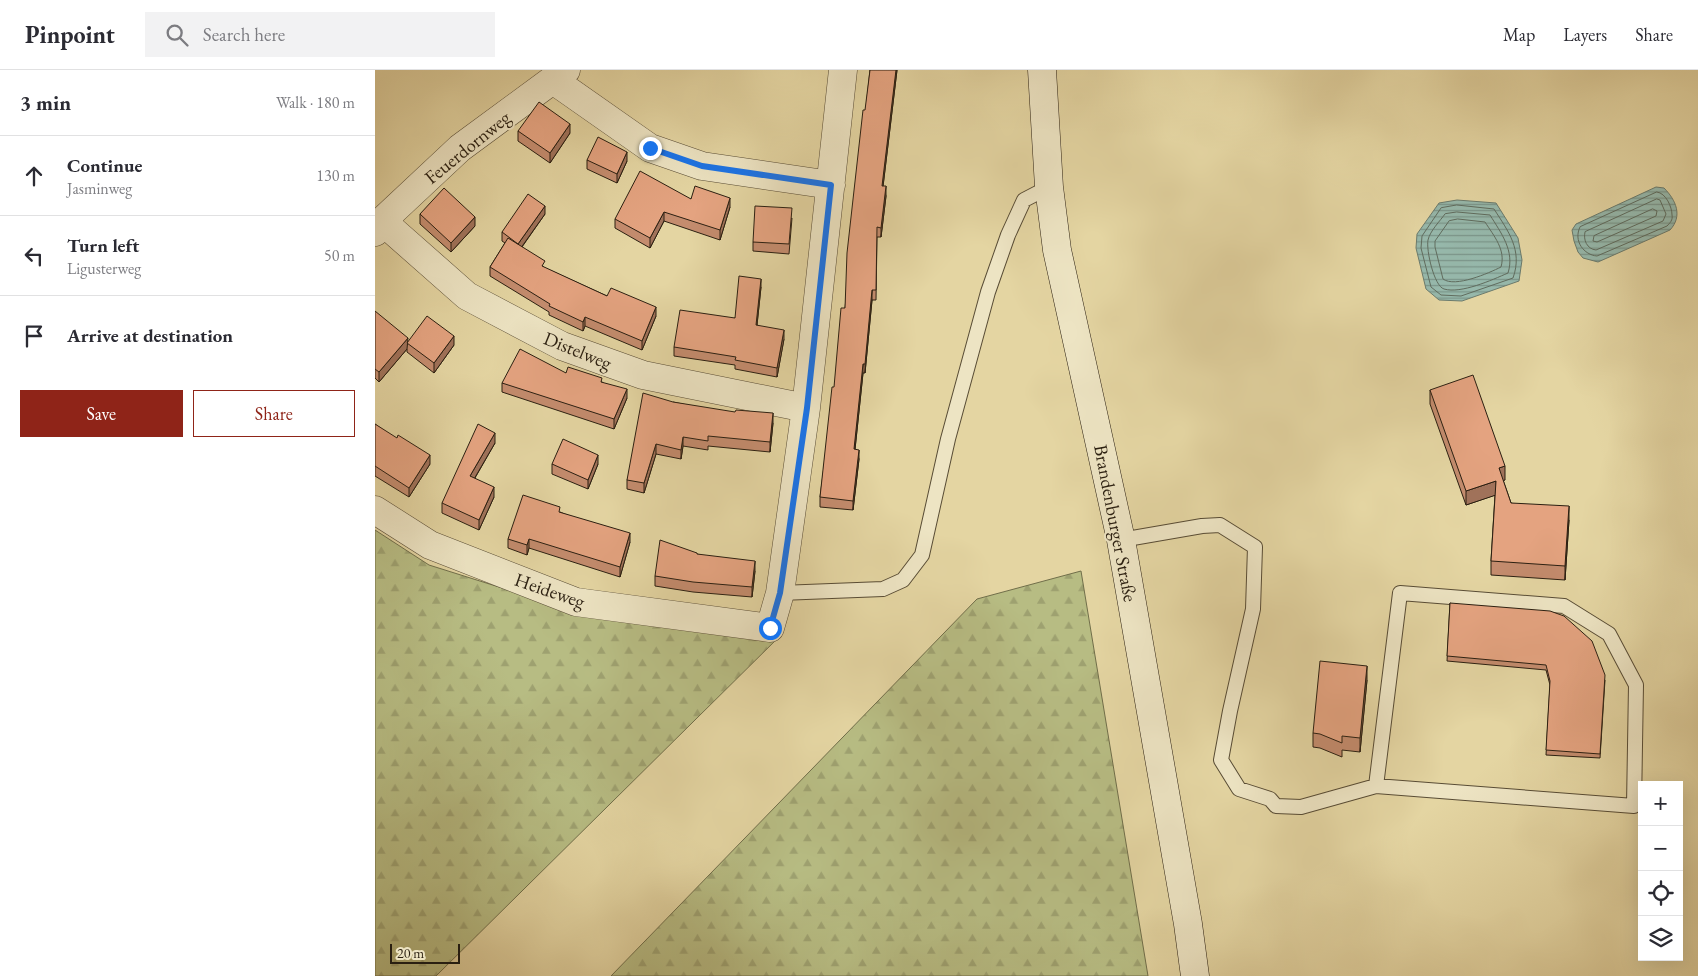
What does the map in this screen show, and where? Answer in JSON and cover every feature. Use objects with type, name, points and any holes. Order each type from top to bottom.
[{"type":"street","points":[[780,593],[807,408],[843,70]]},
{"type":"street","name":"Brandenburger Straße","points":[[1042,70],[1049,187],[1057,250],[1121,540],[1187,914],[1195,976]]},
{"type":"street","points":[[560,75],[650,148],[702,166],[831,185]]},
{"type":"street","name":"Feuerdornweg","points":[[379,226],[460,148],[560,75]]},
{"type":"street","name":"Distelweg","points":[[379,226],[467,296],[562,346],[643,375],[807,408]]},
{"type":"street","name":"Heideweg","points":[[375,510],[429,545],[576,602],[770,628],[780,593]]},
{"type":"lane","points":[[780,593],[883,589],[903,580],[922,556],[949,439],[988,292],[1008,235],[1025,200],[1049,187]]},
{"type":"lane","points":[[1121,540],[1202,526],[1220,525],[1255,547],[1253,609],[1221,760],[1239,789],[1269,799],[1276,806],[1301,807],[1376,786],[1634,806],[1636,686],[1609,634],[1564,606],[1400,593],[1376,786]]},
{"type":"green space","points":[[375,530],[429,565],[588,615],[780,636],[436,976],[375,976]]},
{"type":"green space","points":[[1081,571],[1148,976],[611,976],[977,599]]},
{"type":"water","points":[[1656,187],[1664,188],[1675,203],[1677,214],[1674,225],[1670,230],[1598,262],[1583,258],[1578,252],[1574,241],[1572,230],[1576,224]]},
{"type":"water","points":[[1457,200],[1496,203],[1518,238],[1522,260],[1519,281],[1462,301],[1439,300],[1426,289],[1416,248],[1417,234],[1439,203]]},
{"type":"building","points":[[870,70],[896,70],[882,186],[886,186],[881,228],[877,227],[876,290],[872,290],[854,449],[859,450],[853,501],[820,497],[832,387],[834,387],[841,308],[845,308],[847,253],[863,110],[865,110]]},
{"type":"building","points":[[539,102],[570,124],[550,153],[518,131]]},
{"type":"building","points":[[598,137],[627,152],[617,174],[587,160]]},
{"type":"building","points":[[640,171],[691,199],[695,186],[730,198],[720,230],[664,212],[650,238],[615,219]]},
{"type":"building","points":[[444,188],[475,217],[451,243],[420,214]]},
{"type":"building","points":[[528,194],[545,206],[518,244],[502,232]]},
{"type":"building","points":[[755,206],[792,208],[789,244],[753,242]]},
{"type":"building","points":[[508,238],[545,261],[542,266],[607,296],[611,288],[656,307],[642,341],[585,317],[583,322],[549,306],[550,304],[490,267]]},
{"type":"building","points":[[739,276],[761,279],[756,325],[784,330],[777,368],[735,360],[736,357],[674,347],[680,310],[735,318]]},
{"type":"building","points":[[375,311],[408,338],[379,372],[375,369]]},
{"type":"building","points":[[427,316],[454,336],[434,363],[407,343]]},
{"type":"building","points":[[520,349],[566,373],[568,367],[602,378],[601,382],[627,389],[614,419],[502,383]]},
{"type":"building","points":[[1473,375],[1505,466],[1499,468],[1511,503],[1569,506],[1565,566],[1491,561],[1496,481],[1466,491],[1430,390]]},
{"type":"building","points":[[643,393],[673,402],[735,412],[736,410],[773,413],[770,442],[708,436],[708,441],[683,437],[681,450],[656,444],[644,483],[627,480]]},
{"type":"building","points":[[375,424],[397,438],[398,435],[430,455],[409,488],[375,466]]},
{"type":"building","points":[[478,424],[495,433],[470,476],[494,487],[479,520],[442,503]]},
{"type":"building","points":[[563,439],[598,455],[588,480],[552,464]]},
{"type":"building","points":[[523,495],[560,507],[559,512],[630,533],[620,567],[529,539],[527,545],[508,539]]},
{"type":"building","points":[[660,540],[697,554],[755,561],[752,587],[693,582],[655,576]]},
{"type":"building","points":[[1450,603],[1550,611],[1564,616],[1592,641],[1605,675],[1600,754],[1546,750],[1550,681],[1546,665],[1447,656]]},
{"type":"building","points":[[1320,661],[1367,666],[1360,738],[1342,736],[1342,743],[1313,733]]},
{"type":"route","points":[[650,148],[702,166],[831,185],[807,408],[780,593],[770,628]]}]
